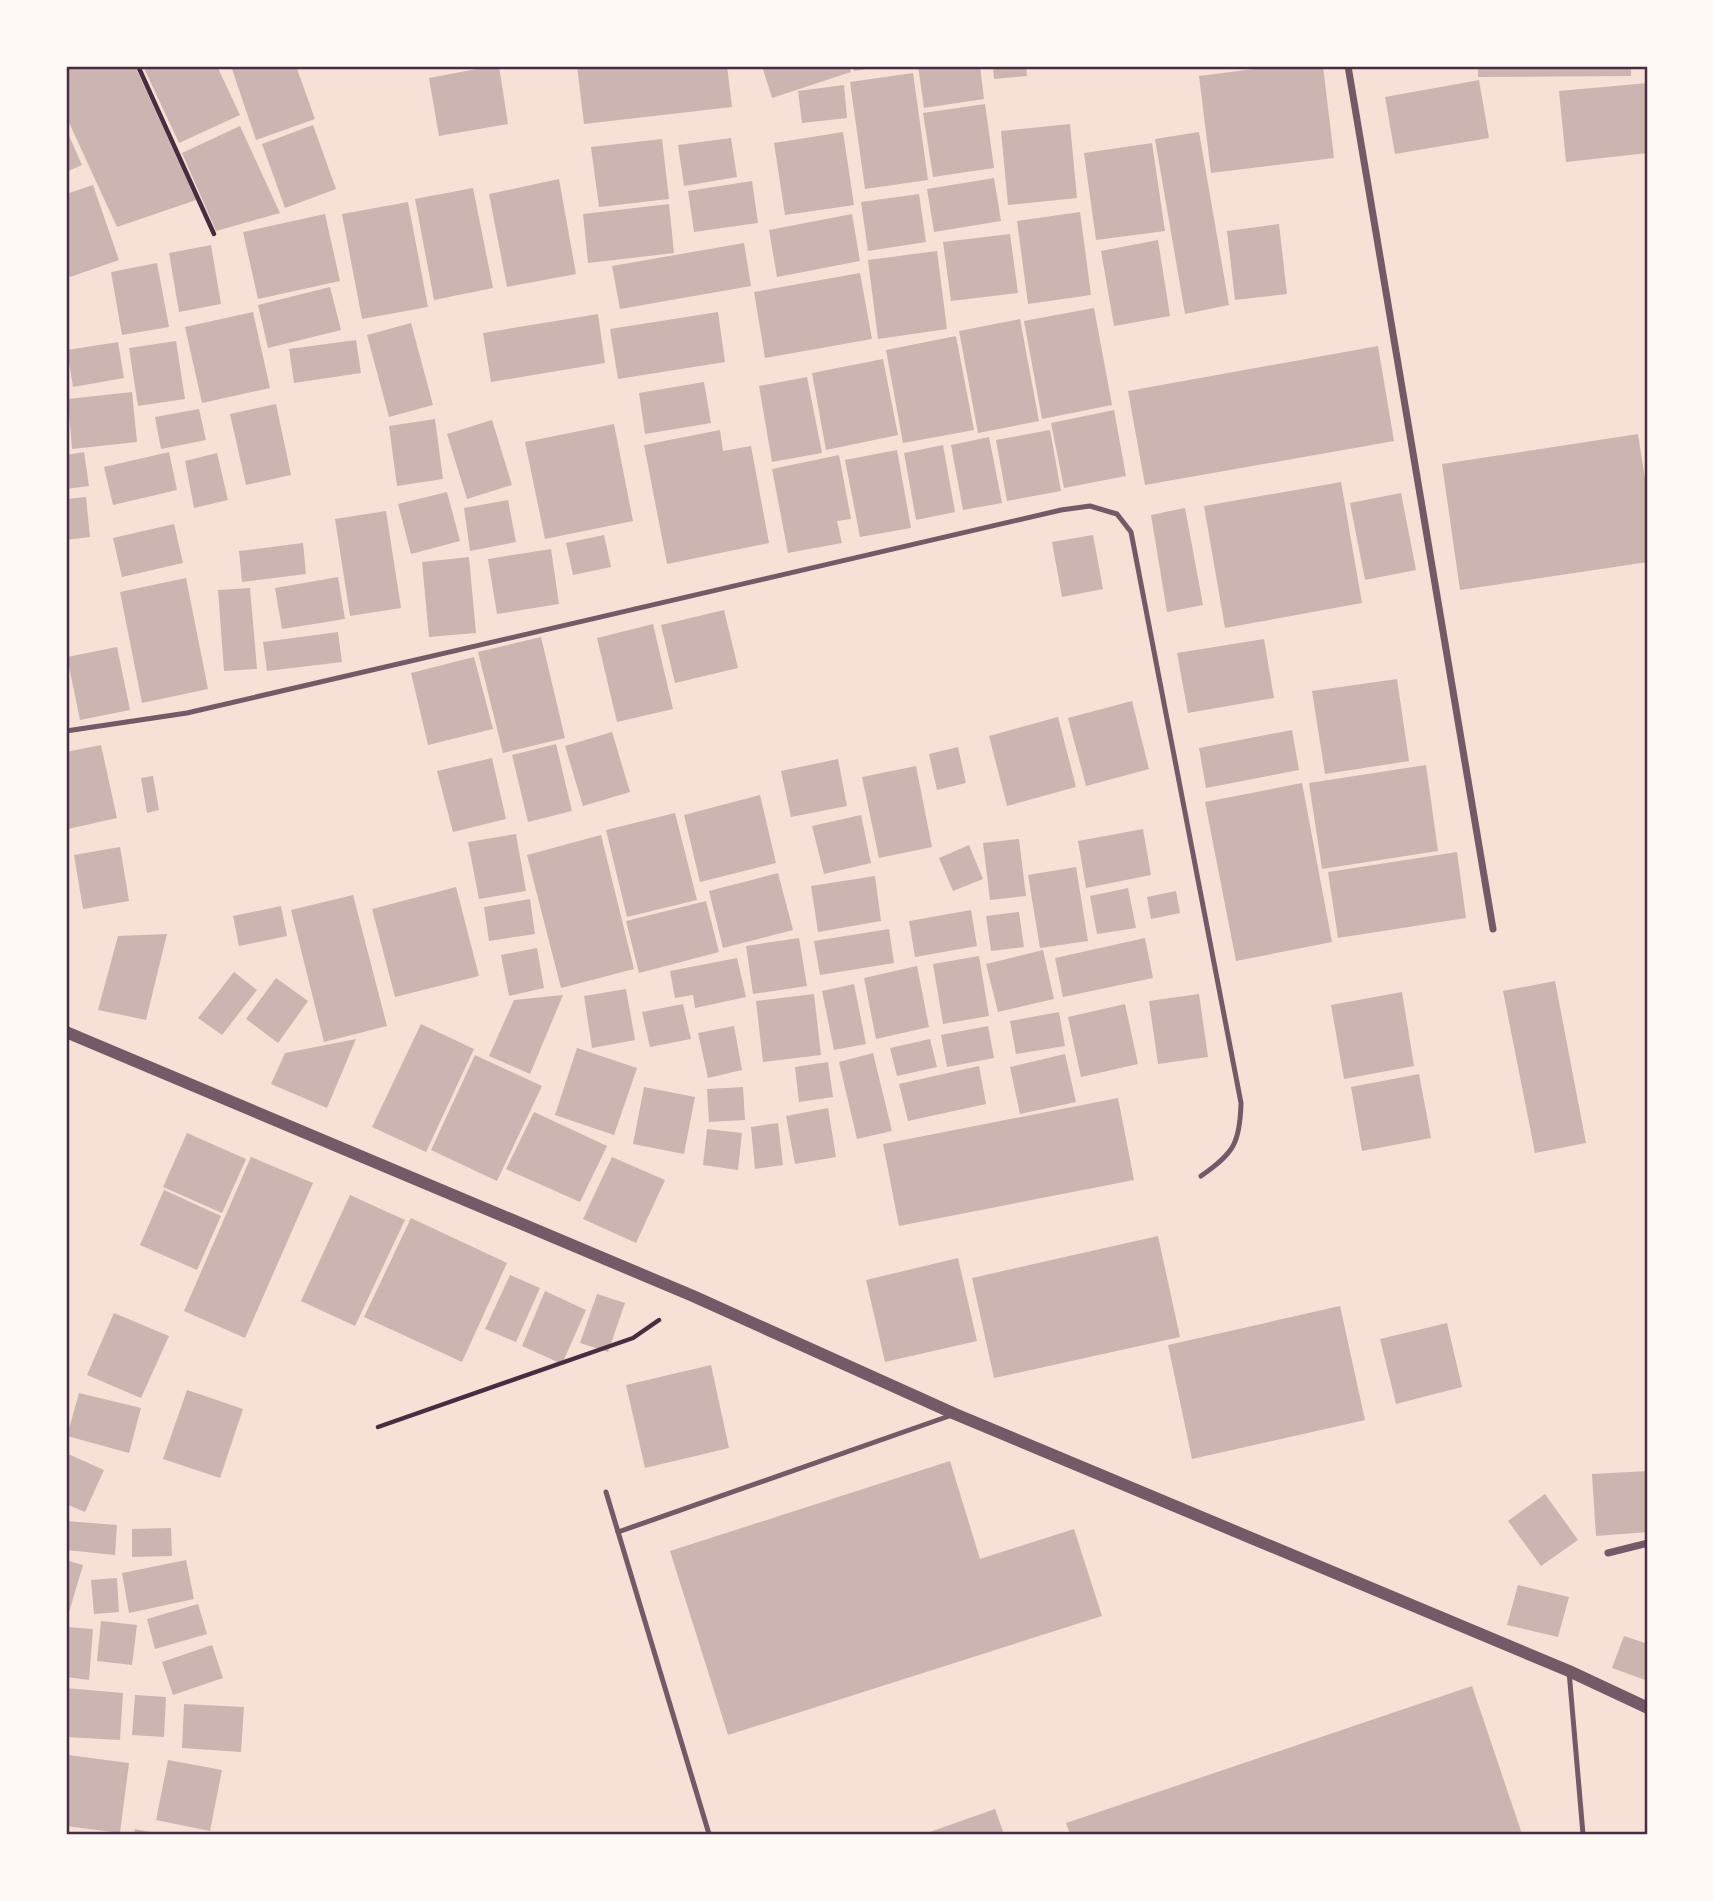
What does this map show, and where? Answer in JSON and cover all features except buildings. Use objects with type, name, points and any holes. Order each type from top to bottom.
[{"type":"street","points":[[1348,66],[1493,929]]},
{"type":"street","points":[[66,1032],[694,1296],[955,1414],[1569,1671],[1647,1707]]},
{"type":"street","points":[[1608,1553],[1647,1543]]},
{"type":"lane","points":[[66,731],[187,713],[1060,510],[1090,506],[1117,514],[1131,532],[1241,1103],[1239,1135],[1226,1156],[1201,1176]]},
{"type":"lane","points":[[618,1532],[955,1414]]},
{"type":"lane","points":[[606,1492],[709,1835]]},
{"type":"lane","points":[[1569,1671],[1583,1835]]},
{"type":"path","points":[[138,66],[214,234]]},
{"type":"path","points":[[378,1427],[633,1338],[694,1296]]}]
